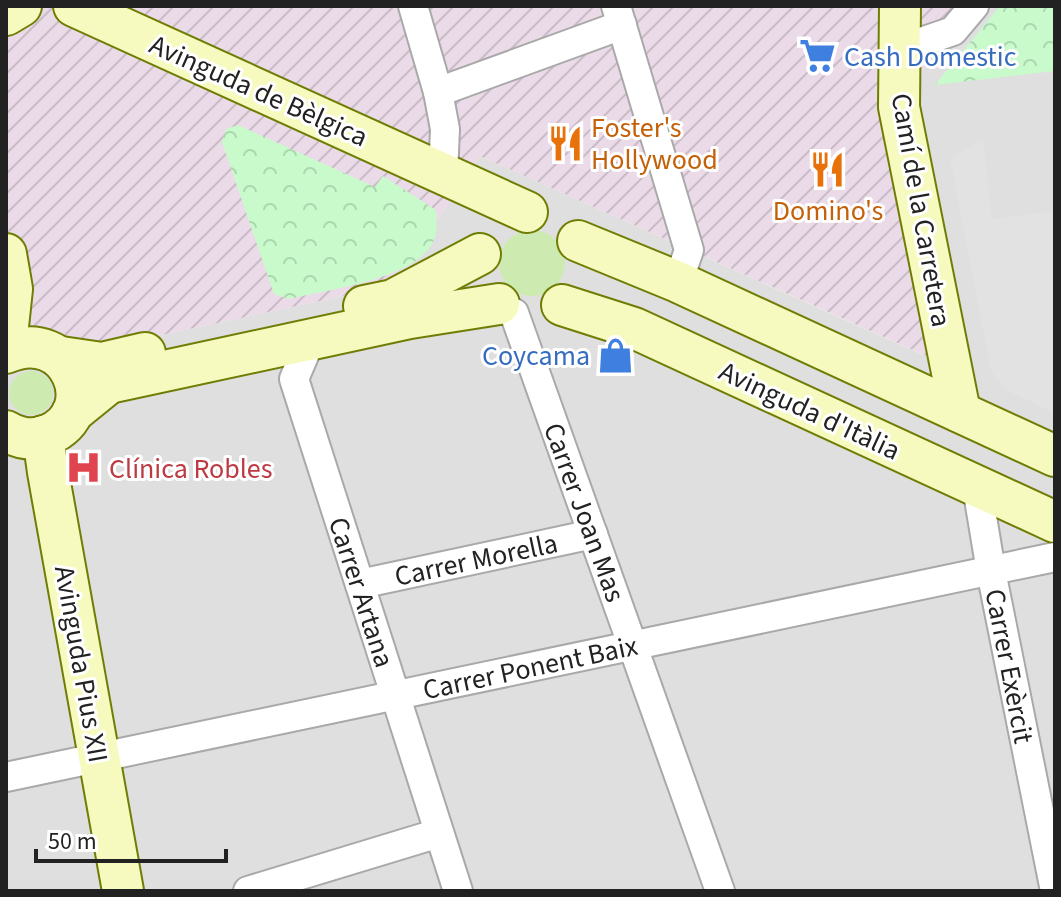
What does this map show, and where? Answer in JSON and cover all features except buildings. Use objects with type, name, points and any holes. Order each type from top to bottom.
[{"type":"main road","points":[[6,15],[21,6]]},
{"type":"main road","name":"Avinguda de Bèlgica","points":[[74,6],[527,212]]},
{"type":"main road","name":"Camí de la Carretera","points":[[900,6],[899,107],[960,412]]},
{"type":"main road","points":[[443,175],[483,247],[483,282],[507,309]]},
{"type":"main road","points":[[9,272],[29,351],[102,363],[393,300],[483,247],[496,226],[510,217],[527,212],[542,213],[569,228],[578,241],[583,258],[582,276],[574,292],[562,305],[547,313],[531,316],[507,309],[410,318],[109,383],[40,427]]},
{"type":"main road","points":[[578,241],[678,282],[1055,456]]},
{"type":"main road","name":"Avinguda d'Itàlia","points":[[562,305],[634,328],[1055,522]]},
{"type":"main road","name":"Avinguda Pius XII","points":[[29,351],[71,369],[76,383],[77,398],[40,427],[123,891]]},
{"type":"street","points":[[413,6],[438,92],[445,129],[443,175]]},
{"type":"street","points":[[898,50],[953,31],[974,6]]},
{"type":"street","points":[[438,92],[619,16],[689,250],[678,282]]},
{"type":"street","name":"Carrer Joan Mas","points":[[507,309],[593,534],[720,891]]},
{"type":"street","name":"Carrer Artana","points":[[311,339],[294,379],[458,891]]},
{"type":"street","name":"Carrer Exèrcit","points":[[977,487],[1055,891]]},
{"type":"street","name":"Carrer Morella","points":[[360,584],[593,534]]},
{"type":"street","name":"Carrer Ponent Baix","points":[[6,777],[1055,557]]},
{"type":"street","points":[[248,891],[439,833]]},
{"type":"shaded area","points":[[6,6],[972,6],[891,113],[933,359],[480,156],[395,285],[6,368]]},
{"type":"shaded area","points":[[972,6],[1055,6],[1055,891],[6,891],[6,368],[395,285],[480,156],[932,359],[891,113]]},
{"type":"shaded area","points":[[983,140],[992,219],[1055,211],[1055,413],[1006,390],[991,371],[950,158]]},
{"type":"green space","points":[[1000,6],[1055,6],[1055,71],[935,85]]},
{"type":"green space","points":[[238,125],[375,187],[383,176],[436,210],[433,243],[419,258],[385,276],[289,299],[274,294],[222,142],[226,129]]},
{"type":"green space","points":[[532,230],[555,240],[565,263],[555,286],[532,296],[509,286],[499,263],[509,240]]},
{"type":"green space","points":[[31,371],[47,377],[53,393],[47,409],[31,415],[15,409],[9,393],[15,377]]},
{"type":"place","name":"Cash Domestic","points":[[818,56]]},
{"type":"place","name":"Foster's Hollywood","points":[[565,143]]},
{"type":"place","name":"Domino's","points":[[828,170]]},
{"type":"place","name":"Coycama","points":[[616,355]]},
{"type":"place","name":"Clínica Robles","points":[[83,468]]}]
